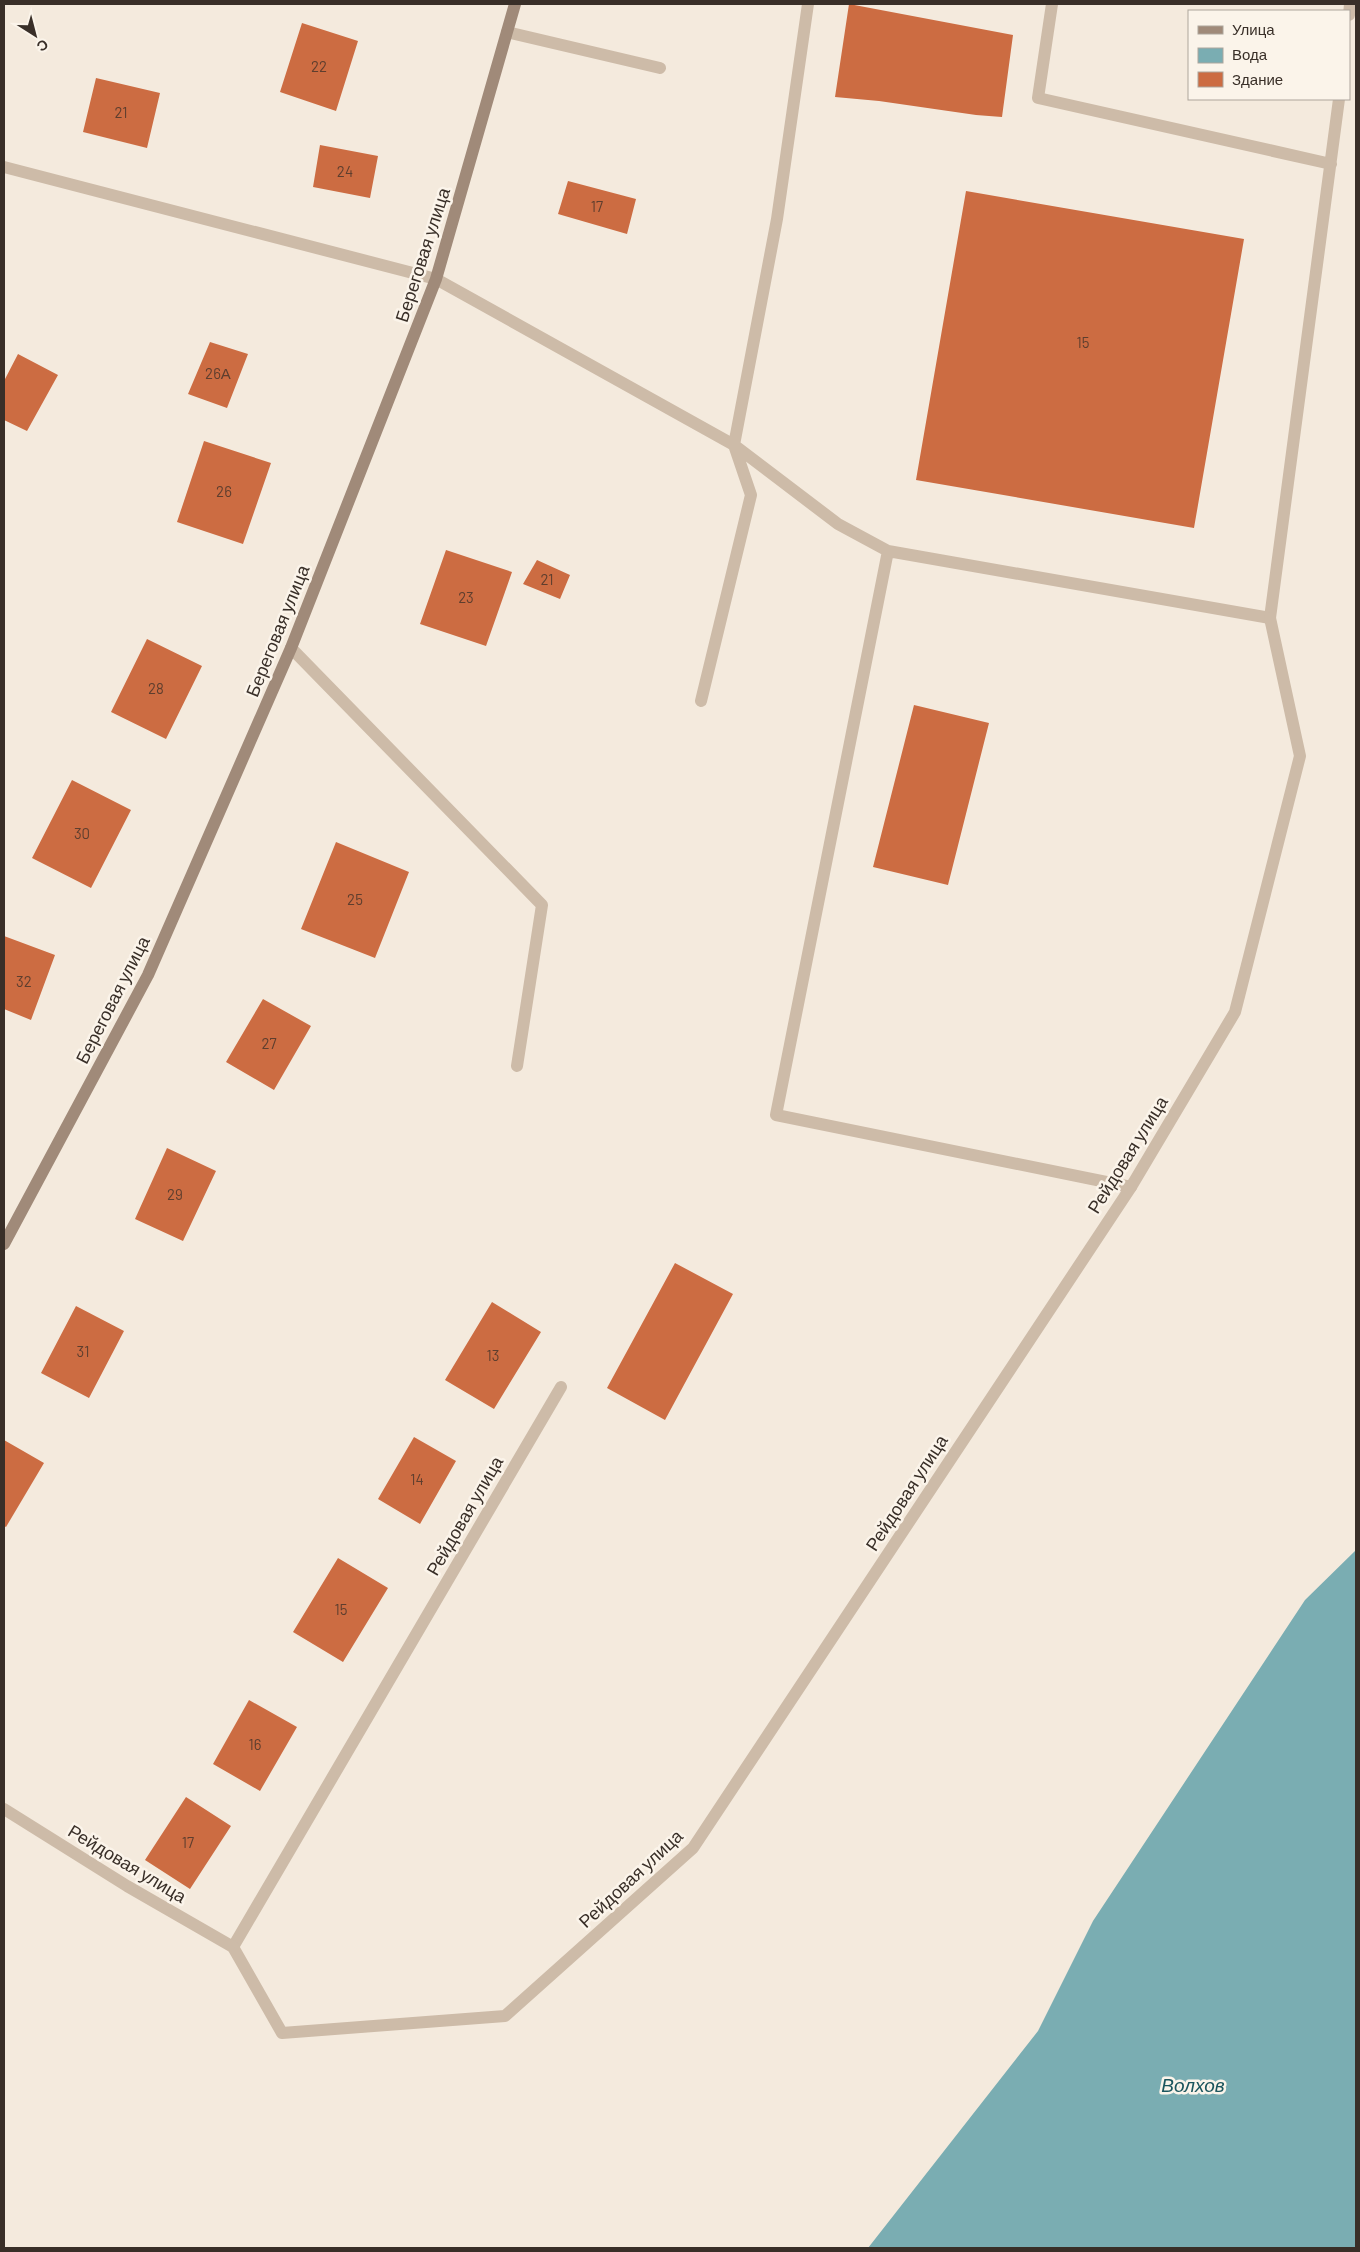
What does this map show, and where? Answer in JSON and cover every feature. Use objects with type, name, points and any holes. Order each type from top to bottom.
[{"type":"street","name":"Береговая улица","points":[[4,1244],[148,975],[291,648],[436,279],[515,4]]},
{"type":"street","points":[[701,701],[751,495],[734,444],[777,219],[808,4]]},
{"type":"street","points":[[1052,4],[1038,98],[1331,164]]},
{"type":"street","points":[[507,32],[660,68]]},
{"type":"street","name":"Рейдовая улица","points":[[4,1809],[128,1886],[234,1947],[282,2033],[505,2016],[693,1848],[1131,1187],[1235,1012],[1300,756],[1270,618],[1339,100]]},
{"type":"street","points":[[4,167],[436,279],[734,444],[838,524],[888,551],[1270,618]]},
{"type":"street","points":[[888,551],[776,1115],[1131,1187]]},
{"type":"street","points":[[291,648],[542,905],[517,1066]]},
{"type":"street","name":"Рейдовая улица","points":[[234,1947],[561,1386]]},
{"type":"water","name":"Волхов","points":[[1356,1550],[1356,2248],[868,2248],[1038,2031],[1093,1921],[1305,1600]]},
{"type":"building","points":[[849,4],[1013,35],[1002,117],[835,97]]},
{"type":"building","points":[[302,23],[358,41],[336,111],[280,92]]},
{"type":"building","points":[[96,78],[160,93],[147,148],[83,132]]},
{"type":"building","points":[[320,145],[378,156],[370,198],[313,187]]},
{"type":"building","points":[[568,181],[636,199],[627,234],[558,214]]},
{"type":"building","points":[[966,191],[1244,239],[1194,528],[916,480]]},
{"type":"building","points":[[210,342],[248,354],[227,408],[188,394]]},
{"type":"building","points":[[18,354],[58,375],[27,431],[4,420],[4,381]]},
{"type":"building","points":[[204,441],[271,463],[243,544],[177,522]]},
{"type":"building","points":[[446,550],[512,572],[486,646],[420,624]]},
{"type":"building","points":[[537,560],[570,575],[560,599],[523,584]]},
{"type":"building","points":[[147,639],[202,666],[166,739],[111,712]]},
{"type":"building","points":[[914,705],[989,723],[948,885],[873,867]]},
{"type":"building","points":[[72,780],[131,810],[91,888],[32,858]]},
{"type":"building","points":[[336,842],[409,872],[375,958],[301,929]]},
{"type":"building","points":[[4,936],[55,955],[31,1020],[4,1009]]},
{"type":"building","points":[[263,999],[311,1026],[274,1090],[226,1062]]},
{"type":"building","points":[[167,1148],[216,1171],[183,1241],[135,1219]]},
{"type":"building","points":[[675,1263],[733,1294],[665,1420],[607,1388]]},
{"type":"building","points":[[492,1302],[541,1332],[494,1409],[445,1380]]},
{"type":"building","points":[[76,1306],[124,1331],[89,1398],[41,1373]]},
{"type":"building","points":[[414,1437],[456,1461],[420,1524],[378,1499]]},
{"type":"building","points":[[4,1440],[44,1463],[6,1527],[4,1526]]},
{"type":"building","points":[[338,1558],[388,1588],[343,1662],[293,1632]]},
{"type":"building","points":[[249,1700],[297,1727],[260,1791],[213,1764]]},
{"type":"building","points":[[186,1797],[231,1826],[190,1889],[145,1860]]}]
